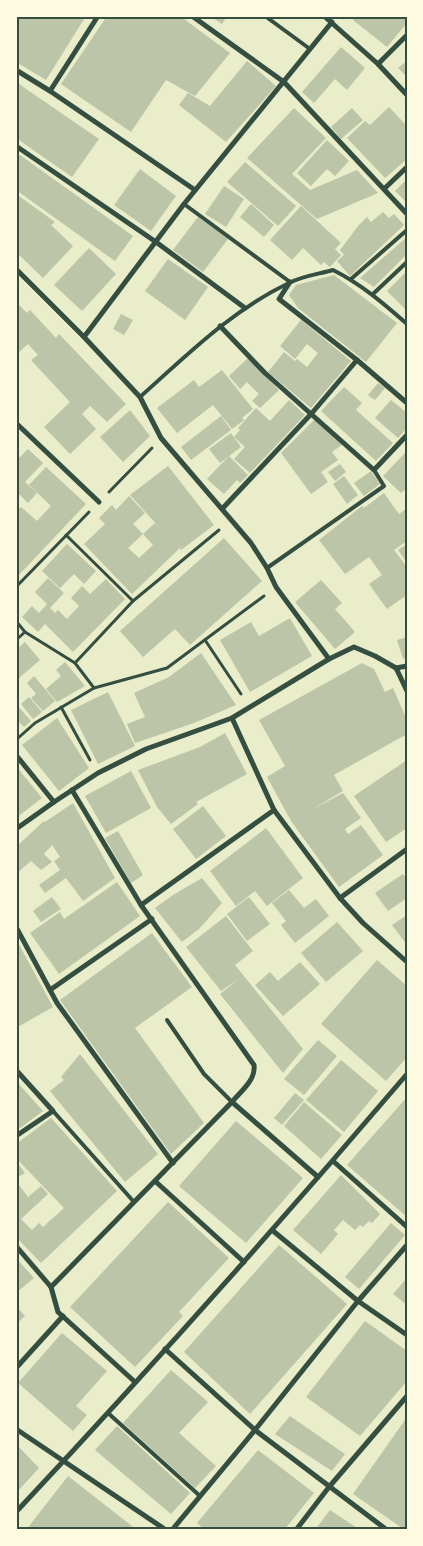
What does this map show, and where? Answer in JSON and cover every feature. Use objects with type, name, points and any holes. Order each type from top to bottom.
[{"type":"street","points":[[50,91],[98,16]]},
{"type":"street","points":[[192,16],[284,82],[407,214]]},
{"type":"street","points":[[324,16],[378,64],[407,94]]},
{"type":"street","points":[[84,337],[195,190],[332,22]]},
{"type":"street","points":[[378,64],[407,35]]},
{"type":"street","points":[[16,70],[195,190]]},
{"type":"street","points":[[16,146],[156,242],[245,308]]},
{"type":"street","points":[[384,189],[407,167]]},
{"type":"street","points":[[17,271],[84,337],[140,397],[162,438],[251,543],[267,568],[276,587],[328,659]]},
{"type":"street","points":[[290,282],[279,298],[357,360],[407,403]]},
{"type":"street","points":[[220,326],[265,373],[374,470],[406,439]]},
{"type":"street","points":[[222,509],[312,413],[357,360]]},
{"type":"street","points":[[16,423],[99,502]]},
{"type":"street","points":[[16,829],[98,773],[146,749],[232,718],[328,659],[354,647],[396,668],[407,691]]},
{"type":"street","points":[[396,668],[407,666]]},
{"type":"street","points":[[232,718],[274,810],[340,898],[363,923],[407,962]]},
{"type":"street","points":[[16,755],[54,802]]},
{"type":"street","points":[[52,1287],[232,1102],[255,1072],[254,1065],[141,905],[72,790]]},
{"type":"street","points":[[141,905],[274,810]]},
{"type":"street","points":[[340,898],[407,849]]},
{"type":"street","points":[[50,990],[152,920]]},
{"type":"street","points":[[16,927],[57,1003],[173,1163]]},
{"type":"street","points":[[16,1070],[53,1111],[16,1136]]},
{"type":"street","points":[[16,1512],[244,1262],[407,1074]]},
{"type":"street","points":[[232,1102],[318,1176]]},
{"type":"street","points":[[332,1161],[407,1227]]},
{"type":"street","points":[[155,1181],[244,1262]]},
{"type":"street","points":[[272,1230],[358,1301],[407,1335]]},
{"type":"street","points":[[172,1530],[256,1430],[358,1301],[407,1244]]},
{"type":"street","points":[[16,1246],[52,1287],[56,1308],[135,1382]]},
{"type":"street","points":[[17,1364],[63,1316]]},
{"type":"street","points":[[165,1349],[256,1430],[387,1530]]},
{"type":"street","points":[[296,1530],[329,1487],[407,1396]]},
{"type":"street","points":[[16,1429],[166,1530]]},
{"type":"lane","points":[[265,16],[310,49]]},
{"type":"lane","points":[[184,204],[290,282]]},
{"type":"lane","points":[[351,279],[407,230]]},
{"type":"lane","points":[[373,294],[407,262]]},
{"type":"lane","points":[[140,397],[220,326],[245,308],[290,282],[333,270],[351,279],[373,294],[407,324]]},
{"type":"lane","points":[[267,568],[384,486],[374,470]]},
{"type":"lane","points":[[167,1020],[204,1074],[232,1102]]},
{"type":"lane","points":[[53,1111],[134,1202]]},
{"type":"lane","points":[[108,1412],[200,1496]]},
{"type":"path","points":[[75,663],[134,602],[218,531],[222,509]]},
{"type":"path","points":[[66,535],[134,602]]},
{"type":"path","points":[[16,739],[35,723],[94,688],[167,668],[276,587]]},
{"type":"path","points":[[16,621],[25,632],[75,663],[94,688]]},
{"type":"path","points":[[16,640],[25,632]]},
{"type":"path","points":[[205,640],[250,707]]},
{"type":"path","points":[[61,707],[98,773]]},
{"type":"building","points":[[21,16],[86,16],[46,80],[16,62],[16,23]]},
{"type":"building","points":[[107,16],[180,16],[230,53],[195,96],[166,80],[131,132],[61,84]]},
{"type":"building","points":[[210,16],[227,16],[222,24]]},
{"type":"building","points":[[357,16],[407,16],[407,23],[387,47],[353,20]]},
{"type":"building","points":[[341,47],[365,68],[347,90],[335,79],[314,103],[302,92]]},
{"type":"building","points":[[247,61],[276,86],[226,142],[179,105],[188,93],[210,106]]},
{"type":"building","points":[[407,61],[407,77],[398,68]]},
{"type":"building","points":[[16,82],[99,139],[72,177],[16,138]]},
{"type":"building","points":[[389,107],[407,126],[407,159],[385,178],[347,138],[365,121],[370,125]]},
{"type":"building","points":[[294,108],[326,138],[292,174],[310,190],[357,170],[378,193],[317,219],[247,158]]},
{"type":"building","points":[[352,108],[363,120],[341,139],[331,127]]},
{"type":"building","points":[[327,140],[349,161],[335,176],[327,169],[311,186],[297,173]]},
{"type":"building","points":[[20,155],[133,236],[115,261],[16,190],[16,159]]},
{"type":"building","points":[[245,162],[296,206],[278,226],[227,182]]},
{"type":"building","points":[[140,169],[176,196],[151,231],[114,205]]},
{"type":"building","points":[[407,179],[407,203],[395,191]]},
{"type":"building","points":[[224,186],[244,199],[226,227],[205,214]]},
{"type":"building","points":[[16,194],[55,222],[51,225],[73,246],[43,278],[16,252]]},
{"type":"building","points":[[251,204],[274,225],[264,237],[240,217]]},
{"type":"building","points":[[301,206],[341,243],[335,249],[341,255],[330,267],[324,262],[321,265],[303,248],[292,260],[270,240]]},
{"type":"building","points":[[383,212],[389,218],[394,214],[404,225],[350,276],[337,261],[344,255],[340,250],[367,217],[371,222]]},
{"type":"building","points":[[198,217],[228,239],[203,272],[173,250]]},
{"type":"building","points":[[407,237],[407,254],[374,287],[360,278]]},
{"type":"building","points":[[89,248],[116,274],[82,311],[54,285]]},
{"type":"building","points":[[168,259],[208,287],[185,320],[145,291]]},
{"type":"building","points":[[407,271],[407,311],[387,291]]},
{"type":"building","points":[[334,275],[397,323],[366,362],[298,308],[289,295],[296,285]]},
{"type":"building","points":[[18,304],[27,313],[30,310],[56,338],[59,334],[126,404],[107,422],[90,406],[82,414],[96,429],[70,454],[44,427],[70,402],[31,360],[38,355],[28,344],[18,353],[16,351],[16,306]]},
{"type":"building","points":[[121,314],[133,320],[124,335],[113,329]]},
{"type":"building","points":[[301,320],[351,361],[311,408],[268,372],[284,352],[295,361],[297,359],[307,367],[318,353],[307,344],[295,359],[280,346]]},
{"type":"building","points":[[248,358],[279,390],[260,408],[252,401],[259,394],[247,382],[240,389],[229,376]]},
{"type":"building","points":[[222,370],[253,409],[242,418],[244,420],[232,429],[213,405],[177,433],[157,408],[194,380],[199,387]]},
{"type":"building","points":[[378,383],[385,388],[375,400],[368,395]]},
{"type":"building","points":[[344,387],[362,403],[356,410],[393,443],[376,461],[321,411]]},
{"type":"building","points":[[289,400],[305,415],[250,473],[234,459],[245,447],[234,437],[240,430],[238,428],[256,408],[270,421]]},
{"type":"building","points":[[391,400],[407,413],[407,428],[398,438],[375,418]]},
{"type":"building","points":[[130,410],[150,436],[123,462],[100,437]]},
{"type":"building","points":[[221,416],[231,430],[191,460],[181,447]]},
{"type":"building","points":[[315,419],[343,444],[332,452],[338,460],[321,472],[328,482],[311,494],[281,453]]},
{"type":"building","points":[[231,433],[241,447],[220,463],[209,449]]},
{"type":"building","points":[[28,449],[43,463],[25,482],[37,493],[28,503],[16,491],[16,474],[20,477],[16,473],[16,461]]},
{"type":"building","points":[[405,453],[407,454],[407,493],[404,490],[401,493],[383,476]]},
{"type":"building","points":[[229,456],[248,475],[240,483],[237,480],[224,494],[207,479]]},
{"type":"building","points":[[340,464],[346,472],[335,481],[328,472]]},
{"type":"building","points":[[168,466],[214,525],[181,550],[180,548],[132,594],[84,544],[105,524],[99,518],[112,505],[116,510],[129,496],[145,513],[133,524],[143,534],[155,523],[167,536],[130,495]],"holes":[[[143,534],[153,545],[139,558],[128,548]]]},
{"type":"building","points":[[46,467],[86,504],[16,578],[16,511],[21,507],[37,521],[51,506],[29,485]]},
{"type":"building","points":[[371,471],[380,484],[364,496],[354,483]]},
{"type":"building","points":[[344,476],[358,495],[347,504],[333,484]]},
{"type":"building","points":[[384,493],[399,514],[407,508],[407,541],[394,550],[407,567],[407,595],[387,609],[369,584],[382,575],[369,557],[345,574],[319,540],[362,506],[364,508]]},
{"type":"building","points":[[224,538],[262,581],[190,645],[175,629],[143,657],[120,631]]},
{"type":"building","points":[[67,544],[96,571],[84,584],[74,574],[60,588],[42,571]]},
{"type":"building","points":[[407,544],[407,563],[398,550]]},
{"type":"building","points":[[48,578],[64,593],[50,608],[55,613],[58,610],[67,619],[79,606],[71,598],[82,586],[90,594],[106,579],[125,599],[73,652],[45,624],[38,632],[22,617],[32,606],[39,613],[47,604],[35,592]]},
{"type":"building","points":[[321,580],[342,603],[335,609],[355,632],[335,649],[295,602]]},
{"type":"building","points":[[290,618],[312,656],[250,692],[220,640],[251,622],[259,636]]},
{"type":"building","points":[[407,637],[407,658],[403,659],[397,640]]},
{"type":"building","points":[[25,642],[40,660],[18,679],[16,678],[16,650]]},
{"type":"building","points":[[201,653],[236,705],[194,723],[135,743],[127,724],[145,717],[134,693],[169,677]]},
{"type":"building","points":[[65,662],[85,686],[57,702],[46,689],[61,676],[56,670]]},
{"type":"building","points":[[362,663],[374,669],[385,692],[393,688],[407,720],[407,734],[334,775],[343,791],[311,810],[343,793],[361,818],[345,829],[348,834],[361,825],[383,855],[339,887],[291,821],[267,777],[285,766],[259,720]]},
{"type":"building","points":[[34,676],[55,701],[43,711],[31,698],[36,694],[27,683]]},
{"type":"building","points":[[108,692],[135,746],[98,764],[71,710]]},
{"type":"building","points":[[29,697],[42,712],[33,719],[21,704]]},
{"type":"building","points":[[16,704],[31,721],[24,727],[16,721]]},
{"type":"building","points":[[57,718],[89,768],[59,791],[22,745]]},
{"type":"building","points":[[225,733],[247,774],[196,802],[198,804],[171,824],[157,807],[138,770],[200,747]]},
{"type":"building","points":[[407,760],[407,828],[386,842],[354,796]]},
{"type":"building","points":[[16,766],[42,798],[16,818]]},
{"type":"building","points":[[131,771],[151,808],[106,833],[85,796]]},
{"type":"building","points":[[73,803],[115,878],[83,901],[66,878],[45,893],[39,885],[60,870],[54,861],[60,857],[52,845],[44,854],[52,862],[41,870],[31,861],[16,874],[16,847],[44,821]]},
{"type":"building","points":[[203,806],[226,836],[196,859],[173,829]]},
{"type":"building","points":[[266,828],[303,878],[267,906],[255,891],[236,906],[210,871]]},
{"type":"building","points":[[118,831],[143,875],[131,883],[105,838]]},
{"type":"building","points":[[403,874],[407,879],[407,898],[388,911],[375,893]]},
{"type":"building","points":[[202,878],[222,903],[199,929],[182,942],[155,908]]},
{"type":"building","points":[[117,882],[140,916],[59,974],[30,933],[60,912],[64,919]]},
{"type":"building","points":[[289,890],[304,908],[316,899],[329,916],[295,943],[281,925],[286,921],[272,903]]},
{"type":"building","points":[[52,897],[61,909],[41,922],[33,911]]},
{"type":"building","points":[[249,897],[270,924],[247,941],[227,914]]},
{"type":"building","points":[[407,915],[407,945],[392,925]]},
{"type":"building","points":[[226,916],[253,951],[235,965],[303,1049],[283,1073],[220,994],[238,979],[221,991],[186,947]]},
{"type":"building","points":[[337,922],[363,951],[326,982],[301,953]]},
{"type":"building","points":[[152,933],[192,987],[135,1028],[204,1123],[171,1154],[60,1000]]},
{"type":"building","points":[[16,939],[53,1007],[16,1028],[16,989],[20,987],[16,981]]},
{"type":"building","points":[[377,960],[407,986],[407,1057],[386,1081],[321,1024]]},
{"type":"building","points":[[300,962],[320,984],[283,1016],[255,985],[270,972],[278,981]]},
{"type":"building","points":[[318,1040],[337,1056],[304,1095],[284,1079]]},
{"type":"building","points":[[80,1054],[158,1154],[125,1182],[50,1091],[64,1080],[61,1077]]},
{"type":"building","points":[[341,1060],[378,1091],[344,1132],[306,1100]]},
{"type":"building","points":[[16,1081],[43,1111],[16,1131]]},
{"type":"building","points":[[295,1093],[304,1100],[282,1125],[274,1118]]},
{"type":"building","points":[[407,1097],[407,1217],[347,1165]]},
{"type":"building","points":[[304,1102],[342,1135],[321,1159],[284,1126]]},
{"type":"building","points":[[51,1118],[117,1191],[41,1263],[16,1237],[16,1181],[28,1197],[41,1186],[48,1194],[21,1219],[32,1230],[39,1223],[43,1227],[64,1208],[16,1158],[16,1144]]},
{"type":"building","points":[[236,1121],[303,1178],[246,1243],[179,1186]]},
{"type":"building","points":[[16,1161],[25,1173],[16,1178]]},
{"type":"building","points":[[341,1175],[380,1214],[372,1223],[369,1221],[363,1227],[360,1225],[355,1230],[343,1220],[334,1230],[338,1234],[321,1254],[293,1230]]},
{"type":"building","points":[[168,1202],[229,1258],[179,1312],[183,1316],[135,1367],[70,1307]]},
{"type":"building","points":[[391,1223],[405,1235],[359,1289],[345,1277]]},
{"type":"building","points":[[279,1245],[347,1304],[250,1414],[184,1352]]},
{"type":"building","points":[[16,1258],[34,1278],[16,1293]]},
{"type":"building","points":[[407,1278],[407,1305],[393,1294]]},
{"type":"building","points":[[16,1306],[25,1316],[16,1324]]},
{"type":"building","points":[[365,1321],[407,1351],[407,1381],[360,1436],[306,1397]]},
{"type":"building","points":[[62,1333],[107,1371],[76,1406],[87,1415],[73,1431],[18,1383]]},
{"type":"building","points":[[171,1370],[208,1402],[179,1433],[216,1466],[195,1488],[123,1423]]},
{"type":"building","points":[[290,1416],[345,1454],[332,1471],[275,1434]]},
{"type":"building","points":[[407,1417],[407,1530],[405,1530],[353,1494]]},
{"type":"building","points":[[117,1426],[190,1493],[171,1514],[95,1450]]},
{"type":"building","points":[[16,1444],[39,1468],[16,1493]]},
{"type":"building","points":[[258,1450],[314,1493],[284,1530],[205,1530],[197,1523]]},
{"type":"building","points":[[68,1476],[137,1530],[26,1530]]},
{"type":"building","points":[[330,1510],[360,1530],[315,1530]]}]
